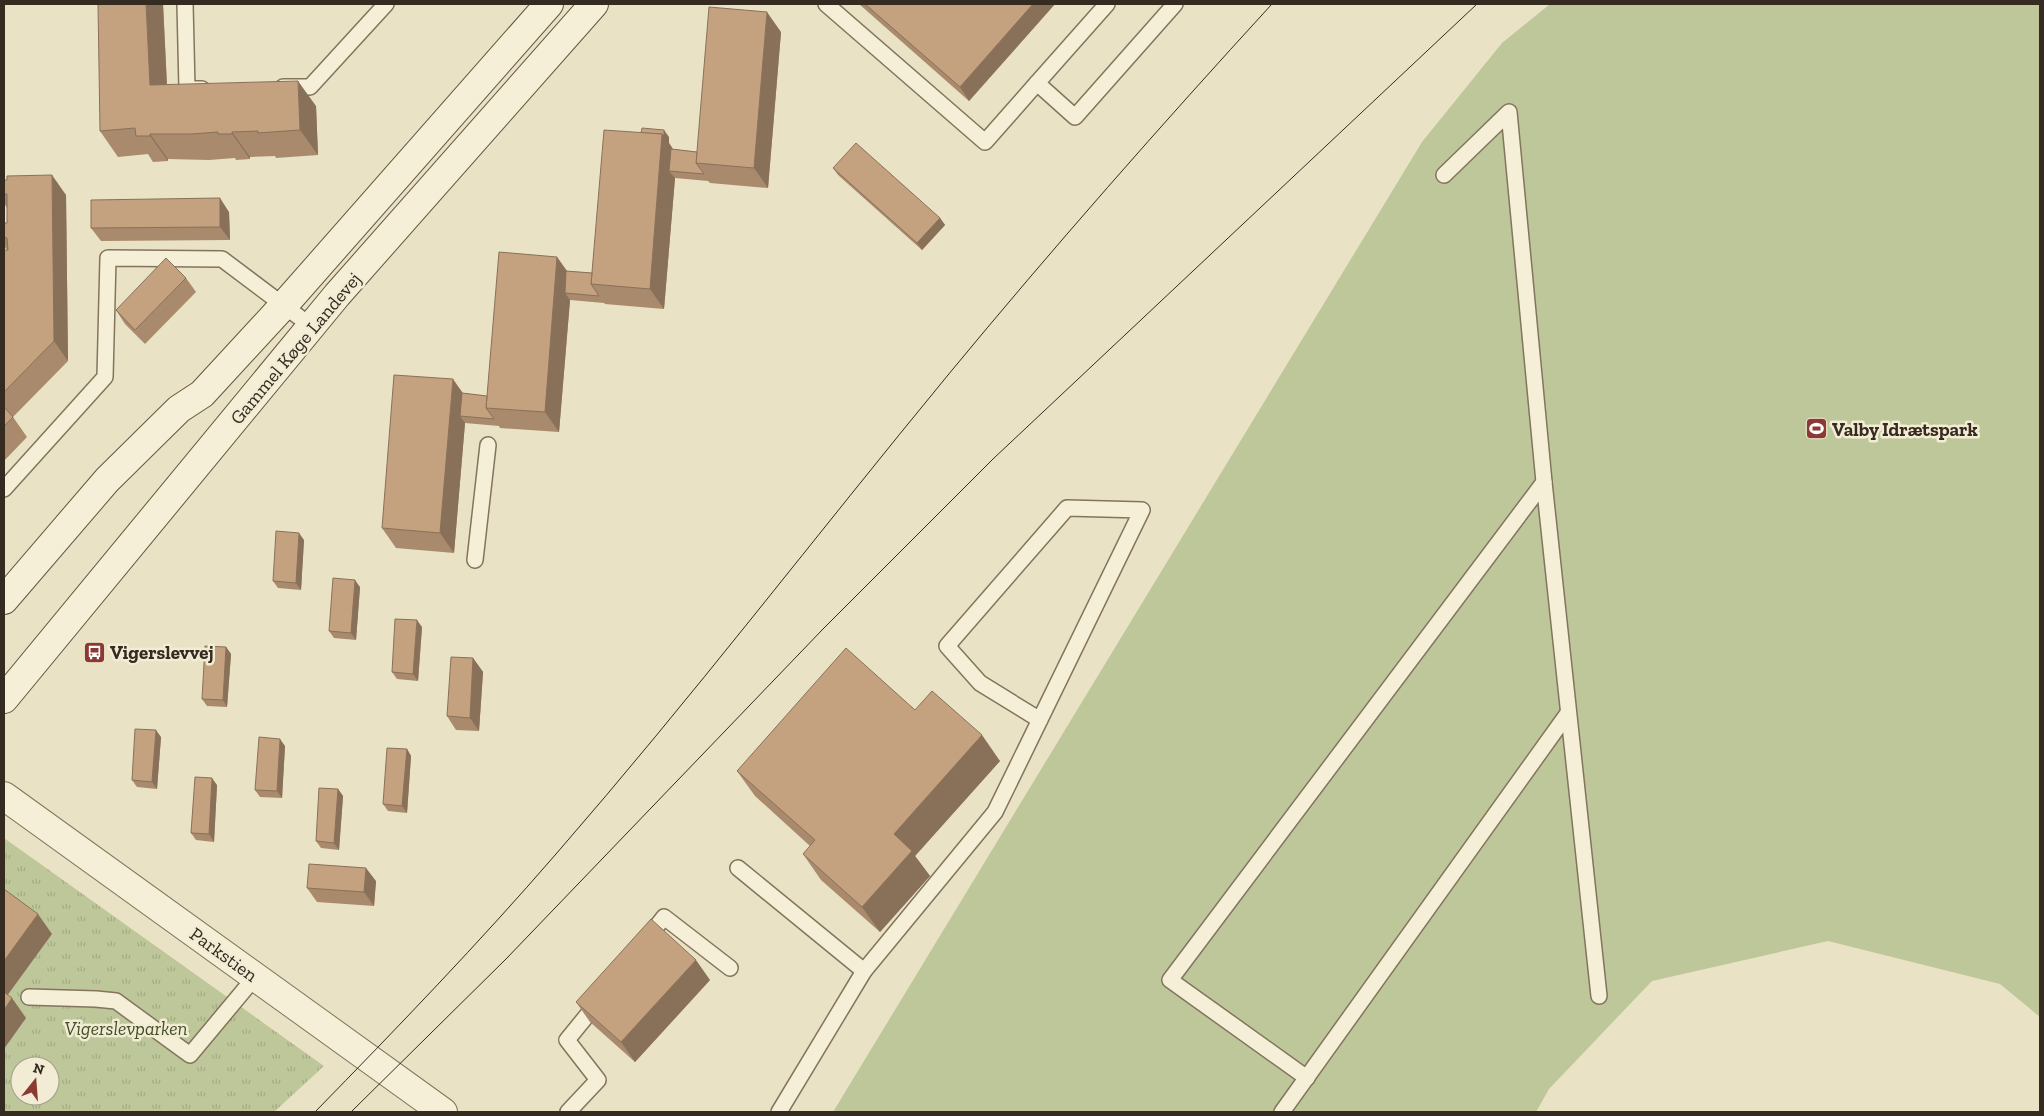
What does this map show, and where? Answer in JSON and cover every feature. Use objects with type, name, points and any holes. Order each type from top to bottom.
[{"type":"main road","name":"Gammel Køge Landevej","points":[[4,600],[107,480],[179,409],[202,394],[284,305],[550,4]]},
{"type":"main road","name":"Gammel Køge Landevej","points":[[4,699],[311,326],[594,4]]},
{"type":"main road","name":"Parkstien","points":[[4,796],[443,1112]]},
{"type":"lane","points":[[185,4],[187,89],[215,89]]},
{"type":"lane","points":[[272,88],[310,87],[386,4]]},
{"type":"lane","points":[[826,4],[985,142],[1107,4]]},
{"type":"lane","points":[[1037,83],[1075,117],[1175,4]]},
{"type":"lane","points":[[1444,175],[1509,112],[1544,482],[1599,996]]},
{"type":"lane","points":[[4,489],[105,377],[108,258],[222,259],[311,326]]},
{"type":"lane","points":[[474,560],[488,445]]},
{"type":"lane","points":[[1307,1078],[1170,980],[1544,482]]},
{"type":"lane","points":[[779,1112],[864,971],[995,812],[1040,720],[1142,510],[1067,508],[947,646],[980,683],[1040,720]]},
{"type":"lane","points":[[1282,1112],[1568,713]]},
{"type":"lane","points":[[738,868],[864,971]]},
{"type":"lane","points":[[640,948],[664,917],[730,968]]},
{"type":"lane","points":[[29,997],[116,1001],[190,1055],[255,977]]},
{"type":"lane","points":[[568,1112],[598,1080],[567,1040],[604,994]]},
{"type":"green space","points":[[1550,4],[2040,4],[2040,1017],[2000,984],[1828,941],[1652,981],[1549,1089],[1536,1112],[833,1112],[1422,142],[1502,43]]},
{"type":"green space","name":"Vigerslevparken","points":[[4,838],[324,1066],[274,1112],[4,1112]]},
{"type":"building","points":[[98,4],[146,4],[150,85],[298,81],[300,130],[258,133],[258,131],[232,132],[232,134],[218,134],[218,132],[150,134],[150,136],[136,136],[135,128],[100,131]]},
{"type":"building","points":[[865,4],[1033,4],[960,87]]},
{"type":"building","points":[[709,7],[767,12],[754,168],[696,163]]},
{"type":"building","points":[[642,128],[664,130],[664,136],[662,134],[641,133]]},
{"type":"building","points":[[604,130],[662,134],[650,289],[591,284]]},
{"type":"building","points":[[856,143],[940,218],[917,243],[833,168]]},
{"type":"building","points":[[671,149],[697,152],[696,163],[704,174],[669,171]]},
{"type":"building","points":[[52,175],[54,341],[4,392],[4,250],[8,250],[7,238],[4,237],[4,223],[7,223],[7,194],[4,194],[4,180],[7,180],[7,176]]},
{"type":"building","points":[[220,198],[220,227],[91,228],[91,200]]},
{"type":"building","points":[[499,252],[557,257],[545,412],[486,408]]},
{"type":"building","points":[[166,258],[186,278],[135,330],[116,310]]},
{"type":"building","points":[[566,271],[592,273],[591,284],[599,296],[565,293]]},
{"type":"building","points":[[394,375],[453,379],[440,533],[382,528]]},
{"type":"building","points":[[462,393],[487,396],[486,408],[494,419],[460,416]]},
{"type":"building","points":[[4,407],[13,417],[4,426]]},
{"type":"building","points":[[276,531],[299,533],[296,583],[273,581]]},
{"type":"building","points":[[333,578],[355,580],[351,633],[329,631]]},
{"type":"building","points":[[395,619],[417,620],[413,674],[392,672]]},
{"type":"building","points":[[205,646],[226,647],[223,700],[202,699]]},
{"type":"building","points":[[846,648],[915,710],[932,691],[982,735],[894,834],[912,851],[862,907],[803,854],[815,840],[737,771]]},
{"type":"building","points":[[451,657],[473,658],[470,718],[447,716]]},
{"type":"building","points":[[135,729],[156,730],[152,782],[132,780]]},
{"type":"building","points":[[259,737],[280,739],[277,791],[255,790]]},
{"type":"building","points":[[387,748],[407,749],[402,806],[383,804]]},
{"type":"building","points":[[195,777],[212,778],[209,834],[191,833]]},
{"type":"building","points":[[319,788],[338,789],[334,843],[316,841]]},
{"type":"building","points":[[309,864],[366,868],[364,892],[307,888]]},
{"type":"building","points":[[4,889],[38,914],[4,961]]},
{"type":"building","points":[[651,919],[696,960],[621,1042],[576,1002]]},
{"type":"building","points":[[4,992],[12,998],[4,1010]]},
{"type":"tram line","points":[[315,1112],[468,953],[556,854],[656,736],[987,328],[1107,188],[1272,4]]},
{"type":"tram line","points":[[351,1112],[506,959],[823,629],[993,459],[1477,4]]},
{"type":"place","name":"Valby Idrætspark","points":[[1816,429]]},
{"type":"place","name":"Vigerslevvej","points":[[94,652]]}]
